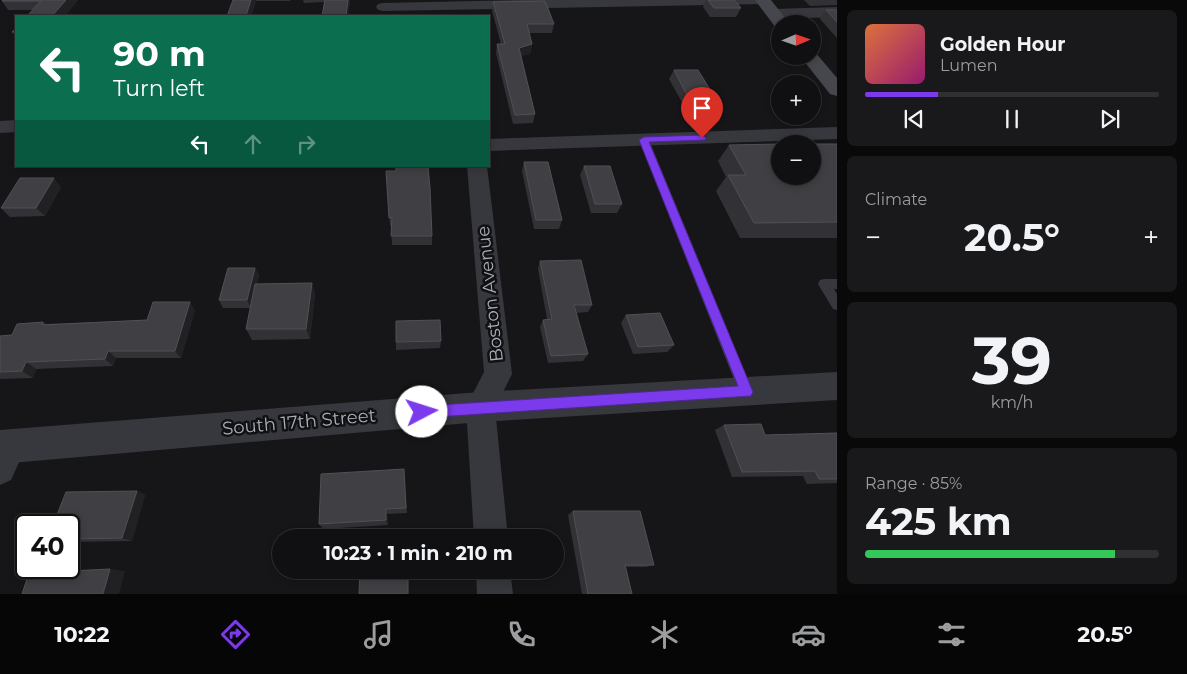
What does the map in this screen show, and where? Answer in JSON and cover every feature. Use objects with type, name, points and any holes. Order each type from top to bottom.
[{"type":"main road","points":[[763,0],[775,15]]},
{"type":"main road","points":[[816,65],[837,90]]},
{"type":"street","points":[[383,7],[763,0]]},
{"type":"street","points":[[812,15],[837,12]]},
{"type":"street","points":[[0,126],[15,126]]},
{"type":"street","points":[[490,145],[837,133]]},
{"type":"street","name":"Boston Avenue","points":[[477,167],[498,374],[480,407]]},
{"type":"street","name":"South 17th Street","points":[[4,454],[480,407],[837,386]]},
{"type":"street","points":[[480,407],[490,529]]},
{"type":"street","points":[[494,579],[495,594]]},
{"type":"lane","points":[[644,140],[746,392]]},
{"type":"lane","points":[[837,284],[824,284],[837,305]]},
{"type":"building","points":[[66,0],[53,15],[28,15],[41,1],[2,1]]},
{"type":"building","points":[[233,0],[251,0],[246,15],[227,15]]},
{"type":"building","points":[[325,0],[348,0],[346,15],[322,15]]},
{"type":"building","points":[[708,0],[734,0],[741,8],[714,8]]},
{"type":"building","points":[[545,1],[554,24],[527,24],[532,44],[519,48],[535,114],[515,115],[497,44],[505,44],[493,2]]},
{"type":"building","points":[[826,10],[837,10],[837,22]]},
{"type":"building","points":[[674,70],[698,70],[714,96],[688,97]]},
{"type":"building","points":[[771,144],[771,185],[821,185],[821,144],[837,144],[837,222],[754,223],[728,175],[746,175],[729,145]]},
{"type":"building","points":[[524,162],[548,162],[562,220],[536,220]]},
{"type":"building","points":[[584,166],[610,166],[622,204],[595,204]]},
{"type":"building","points":[[396,167],[428,167],[432,236],[391,236],[392,217],[389,218],[386,171],[396,171]]},
{"type":"building","points":[[20,178],[54,178],[36,208],[1,208]]},
{"type":"building","points":[[581,260],[592,305],[574,305],[588,354],[551,356],[543,320],[552,319],[540,261]]},
{"type":"building","points":[[228,268],[255,268],[247,300],[219,300]]},
{"type":"building","points":[[312,283],[306,329],[246,329],[255,284]]},
{"type":"building","points":[[153,302],[190,302],[175,351],[108,351],[105,359],[26,362],[22,371],[0,372],[0,336],[12,335],[17,324],[43,322],[42,325],[147,320]]},
{"type":"building","points":[[660,313],[674,345],[638,347],[626,315]]},
{"type":"building","points":[[440,320],[441,341],[396,342],[396,321]]},
{"type":"building","points":[[761,424],[765,435],[837,433],[837,479],[819,479],[815,471],[742,472],[724,425]]},
{"type":"building","points":[[404,469],[406,508],[386,509],[386,520],[319,524],[321,474]]},
{"type":"building","points":[[137,491],[122,538],[80,539],[80,514],[57,514],[66,492]]},
{"type":"building","points":[[573,511],[640,511],[654,565],[625,565],[632,594],[588,594]]},
{"type":"building","points":[[110,569],[103,594],[22,594],[27,579],[80,579],[80,570]]},
{"type":"building","points":[[360,579],[408,579],[408,594],[359,594]]},
{"type":"route","points":[[422,412],[746,392],[644,140],[702,138]]}]
